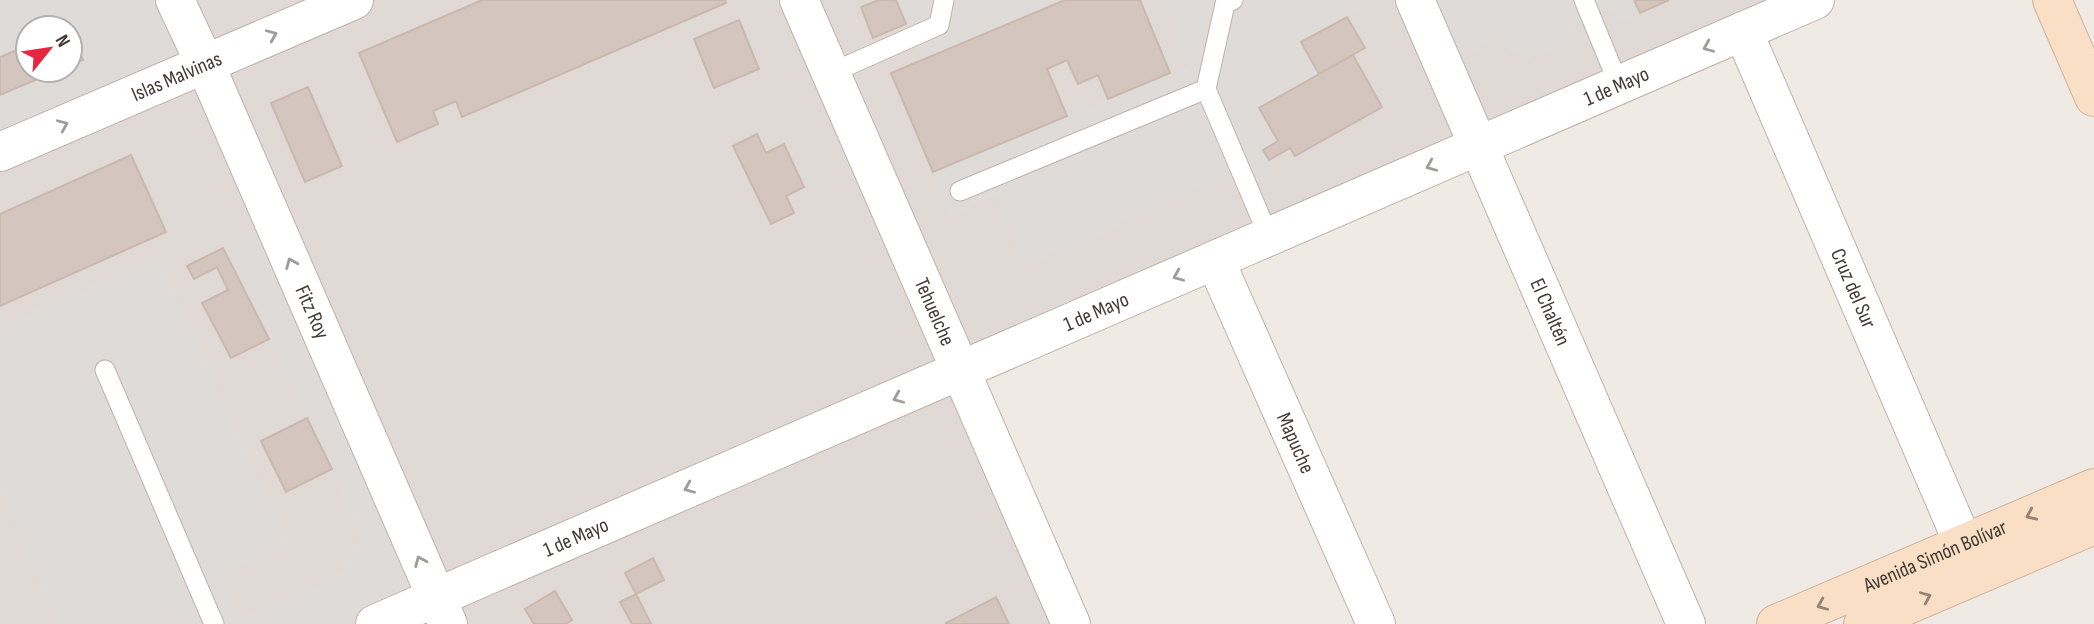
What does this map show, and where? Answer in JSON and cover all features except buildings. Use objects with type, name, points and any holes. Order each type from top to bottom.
[{"type":"street","name":"Fitz Roy","points":[[175,0],[205,64],[438,615]]},
{"type":"street","name":"Islas Malvinas","points":[[0,152],[354,0]]},
{"type":"street","name":"Tehuelche","points":[[799,0],[1071,624]]},
{"type":"street","name":"El Chaltén","points":[[1415,0],[1686,624]]},
{"type":"street","name":"1 de Mayo","points":[[375,624],[438,615],[961,370],[1815,0]]},
{"type":"street","points":[[2052,0],[2094,97]]},
{"type":"street","name":"Cruz del Sur","points":[[1743,31],[1964,545]]},
{"type":"street","name":"Mapuche","points":[[1215,260],[1376,624]]},
{"type":"street","name":"Avenida Simón Bolívar","points":[[1776,624],[2094,488]]},
{"type":"street","name":"Avenida Simón Bolívar","points":[[1863,624],[2094,525]]},
{"type":"lane","points":[[831,73],[939,25],[944,0]]},
{"type":"lane","points":[[1233,0],[1225,4],[1206,89],[1269,237]]},
{"type":"lane","points":[[1584,0],[1619,85]]},
{"type":"lane","points":[[960,191],[1206,89]]},
{"type":"lane","points":[[105,370],[214,624]]},
{"type":"shaded area","points":[[0,0],[1815,0],[961,370],[1071,624],[0,624]]},
{"type":"shaded area","points":[[0,0],[175,0],[205,64],[0,152],[0,95],[26,84],[84,84],[84,14],[14,14],[14,51],[0,57]]},
{"type":"shaded area","points":[[896,0],[1065,0],[923,60]]},
{"type":"shaded area","points":[[1162,0],[1357,0],[1362,10],[1302,42],[1319,74],[1259,108],[1278,141],[1263,150],[1275,175],[1236,192],[1229,176],[1024,267],[996,197],[948,217],[933,172],[1189,65]]},
{"type":"shaded area","points":[[1415,0],[1634,0],[1640,13],[1623,20],[1605,9],[1576,22],[1573,38],[1527,60],[1494,43],[1443,63]]},
{"type":"shaded area","points":[[275,225],[436,598],[375,624],[190,624],[185,614],[162,624],[57,624],[0,490],[0,325],[159,258],[290,547],[220,577],[240,620],[340,574],[361,534],[332,469],[223,248]]}]
